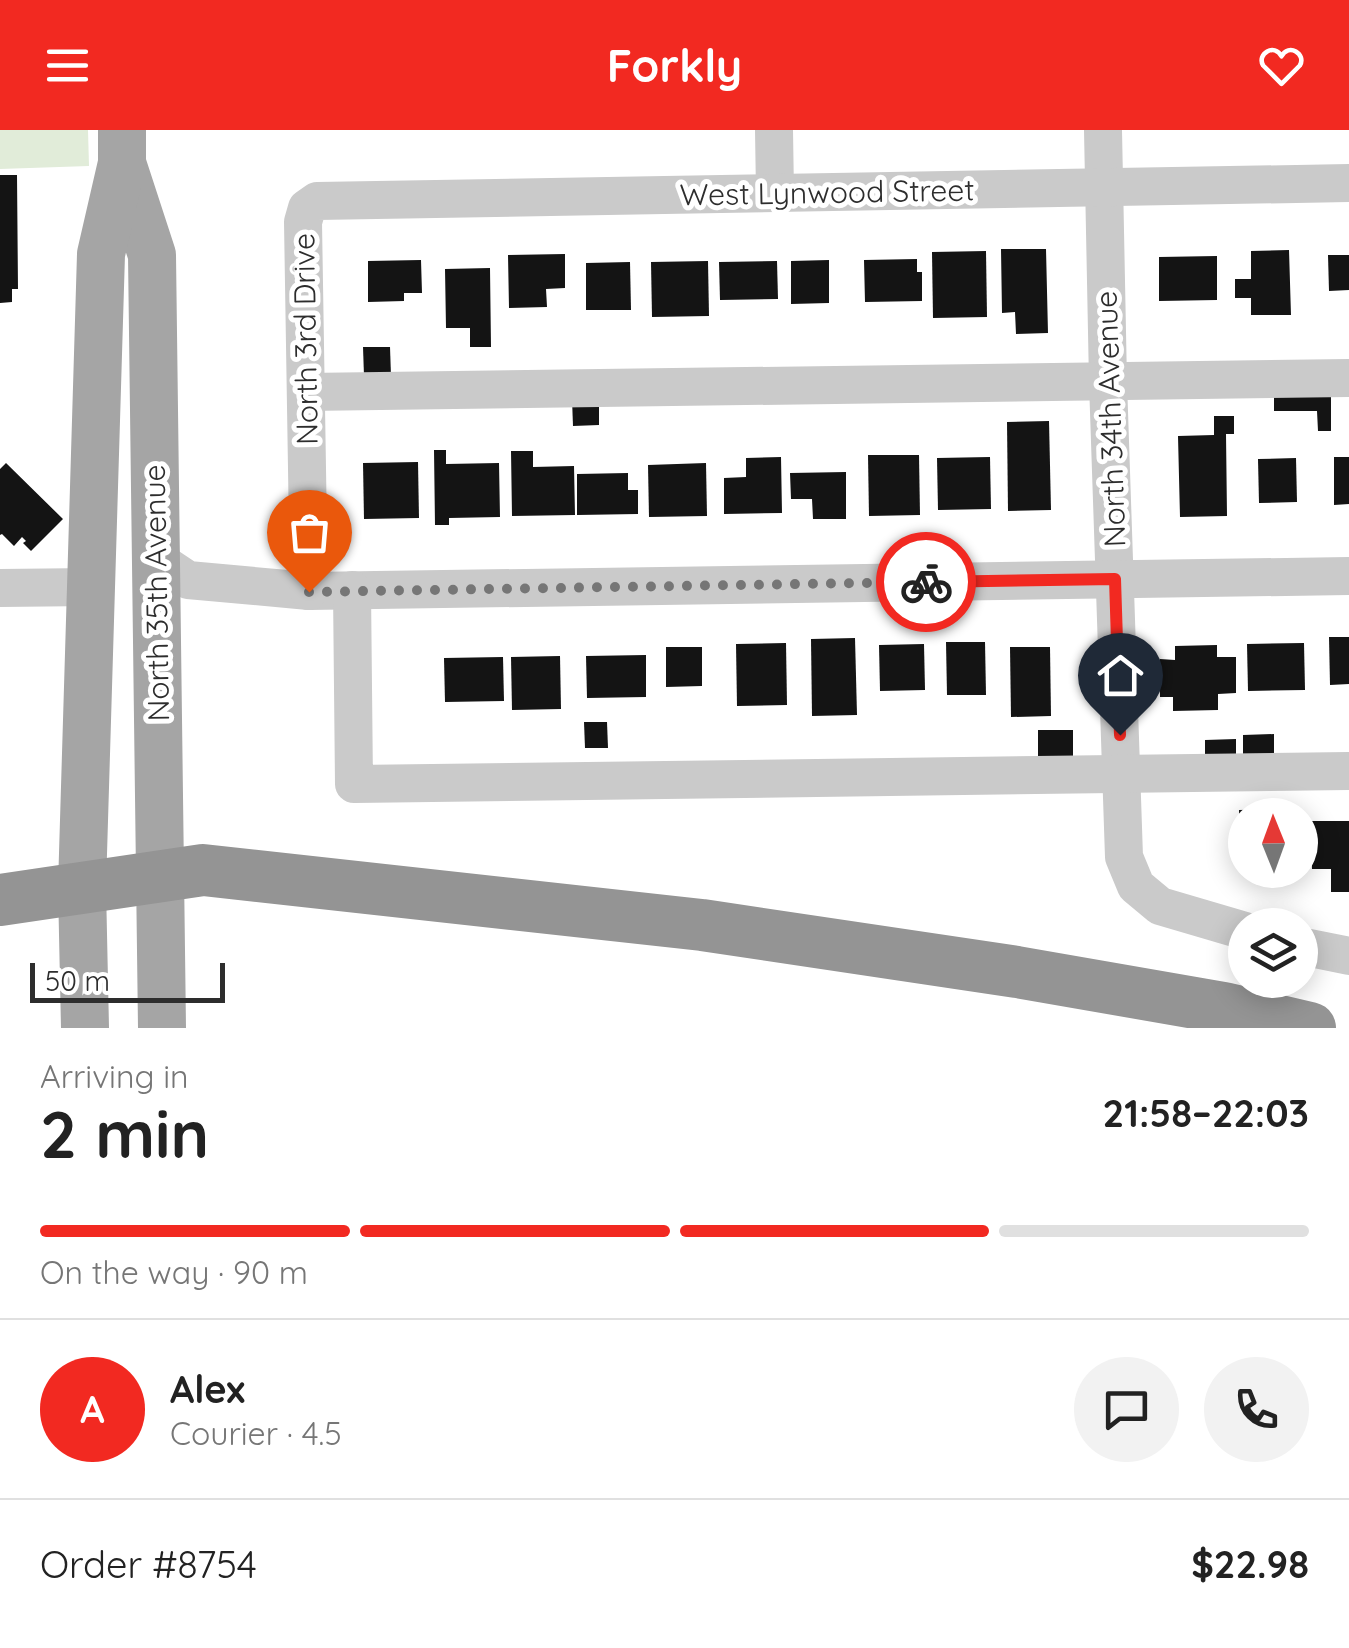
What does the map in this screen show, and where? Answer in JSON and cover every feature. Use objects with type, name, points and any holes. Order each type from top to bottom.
[{"type":"highway","points":[[0,900],[82,906],[160,901],[203,870],[702,925],[1017,972],[1224,1008],[1310,1028]]},
{"type":"main road","name":"North 35th Avenue","points":[[122,146],[152,255],[162,1028]]},
{"type":"main road","name":"North 35th Avenue","points":[[84,1028],[82,906],[100,254],[122,146]]},
{"type":"street","points":[[774,130],[776,192]]},
{"type":"street","name":"North 34th Avenue","points":[[1103,130],[1124,857],[1136,886],[1160,906],[1228,926]]},
{"type":"street","name":"West Lynwood Street","points":[[307,208],[317,200],[1349,184]]},
{"type":"street","name":"North 3rd Drive","points":[[307,208],[302,222],[309,592]]},
{"type":"street","points":[[306,392],[1349,378]]},
{"type":"street","points":[[155,558],[188,580],[309,592],[1349,576]]},
{"type":"street","points":[[0,588],[92,587]]},
{"type":"street","points":[[352,590],[354,784],[1349,771]]},
{"type":"street","points":[[1318,950],[1349,956]]},
{"type":"green space","points":[[0,130],[88,130],[89,166],[0,169]]},
{"type":"building","points":[[0,175],[17,175],[18,289],[12,289],[12,302],[0,303]]},
{"type":"building","points":[[1001,249],[1046,249],[1048,333],[1016,334],[1015,312],[1002,313]]},
{"type":"building","points":[[1289,250],[1291,315],[1251,315],[1251,298],[1235,298],[1235,279],[1251,279],[1251,251]]},
{"type":"building","points":[[986,251],[987,317],[933,318],[932,252]]},
{"type":"building","points":[[565,254],[565,288],[546,289],[547,307],[509,308],[508,255]]},
{"type":"building","points":[[1328,255],[1349,255],[1349,290],[1329,291]]},
{"type":"building","points":[[1217,256],[1217,300],[1159,301],[1159,257]]},
{"type":"building","points":[[917,259],[917,272],[922,272],[922,301],[865,302],[864,260]]},
{"type":"building","points":[[421,260],[422,293],[404,293],[404,301],[368,302],[368,261]]},
{"type":"building","points":[[829,260],[829,303],[791,304],[791,261]]},
{"type":"building","points":[[708,261],[709,316],[652,317],[651,262]]},
{"type":"building","points":[[777,261],[778,299],[720,300],[719,262]]},
{"type":"building","points":[[630,262],[631,310],[586,310],[586,263]]},
{"type":"building","points":[[490,268],[491,347],[470,347],[470,328],[446,328],[445,269]]},
{"type":"building","points":[[363,347],[390,347],[391,376],[364,376]]},
{"type":"building","points":[[1274,389],[1331,394],[1331,431],[1318,431],[1317,411],[1274,411]]},
{"type":"building","points":[[572,399],[599,399],[599,425],[573,426]]},
{"type":"building","points":[[1214,416],[1234,416],[1234,434],[1226,434],[1227,516],[1180,517],[1178,436],[1214,435]]},
{"type":"building","points":[[1049,421],[1051,510],[1008,511],[1007,422]]},
{"type":"building","points":[[434,450],[446,450],[446,464],[499,463],[500,517],[449,518],[449,525],[435,525]]},
{"type":"building","points":[[511,451],[533,451],[533,467],[574,466],[575,515],[512,516]]},
{"type":"building","points":[[868,455],[919,455],[920,515],[869,516]]},
{"type":"building","points":[[781,457],[782,513],[724,514],[724,478],[746,477],[746,458]]},
{"type":"building","points":[[990,457],[991,509],[938,510],[937,458]]},
{"type":"building","points":[[1334,457],[1349,457],[1349,504],[1334,505]]},
{"type":"building","points":[[1296,458],[1297,502],[1259,503],[1258,459]]},
{"type":"building","points":[[418,462],[419,518],[364,519],[363,463]]},
{"type":"building","points":[[6,463],[63,519],[31,551],[22,537],[14,546],[0,535],[0,469]]},
{"type":"building","points":[[706,463],[707,516],[649,517],[648,465]]},
{"type":"building","points":[[846,472],[846,519],[813,519],[812,499],[791,499],[790,473]]},
{"type":"building","points":[[628,473],[628,490],[638,490],[638,514],[577,515],[577,474]]},
{"type":"building","points":[[1329,637],[1349,637],[1349,684],[1330,685]]},
{"type":"building","points":[[855,638],[857,715],[812,716],[811,639]]},
{"type":"building","points":[[946,642],[985,642],[986,695],[947,695]]},
{"type":"building","points":[[786,643],[787,705],[737,706],[736,644]]},
{"type":"building","points":[[1304,643],[1305,690],[1248,691],[1247,644]]},
{"type":"building","points":[[924,644],[925,690],[880,691],[879,645]]},
{"type":"building","points":[[1217,645],[1217,657],[1236,657],[1236,693],[1218,694],[1218,710],[1173,711],[1173,697],[1160,697],[1160,659],[1175,660],[1175,646]]},
{"type":"building","points":[[666,647],[702,647],[702,686],[666,687]]},
{"type":"building","points":[[1010,647],[1050,647],[1051,716],[1011,717]]},
{"type":"building","points":[[646,655],[646,697],[587,698],[586,656]]},
{"type":"building","points":[[560,656],[561,709],[512,710],[511,657]]},
{"type":"building","points":[[503,657],[504,701],[445,702],[444,658]]},
{"type":"building","points":[[584,722],[607,722],[608,748],[585,748]]},
{"type":"building","points":[[1038,730],[1073,730],[1073,762],[1038,762]]},
{"type":"building","points":[[1274,734],[1274,756],[1243,757],[1243,735]]},
{"type":"building","points":[[1236,739],[1236,761],[1205,761],[1205,740]]},
{"type":"building","points":[[1318,821],[1349,821],[1349,892],[1331,892],[1331,869],[1318,869]]},
{"type":"way so far","points":[[309,592],[926,582]]},
{"type":"route","points":[[926,582],[1115,579],[1120,735]]}]
